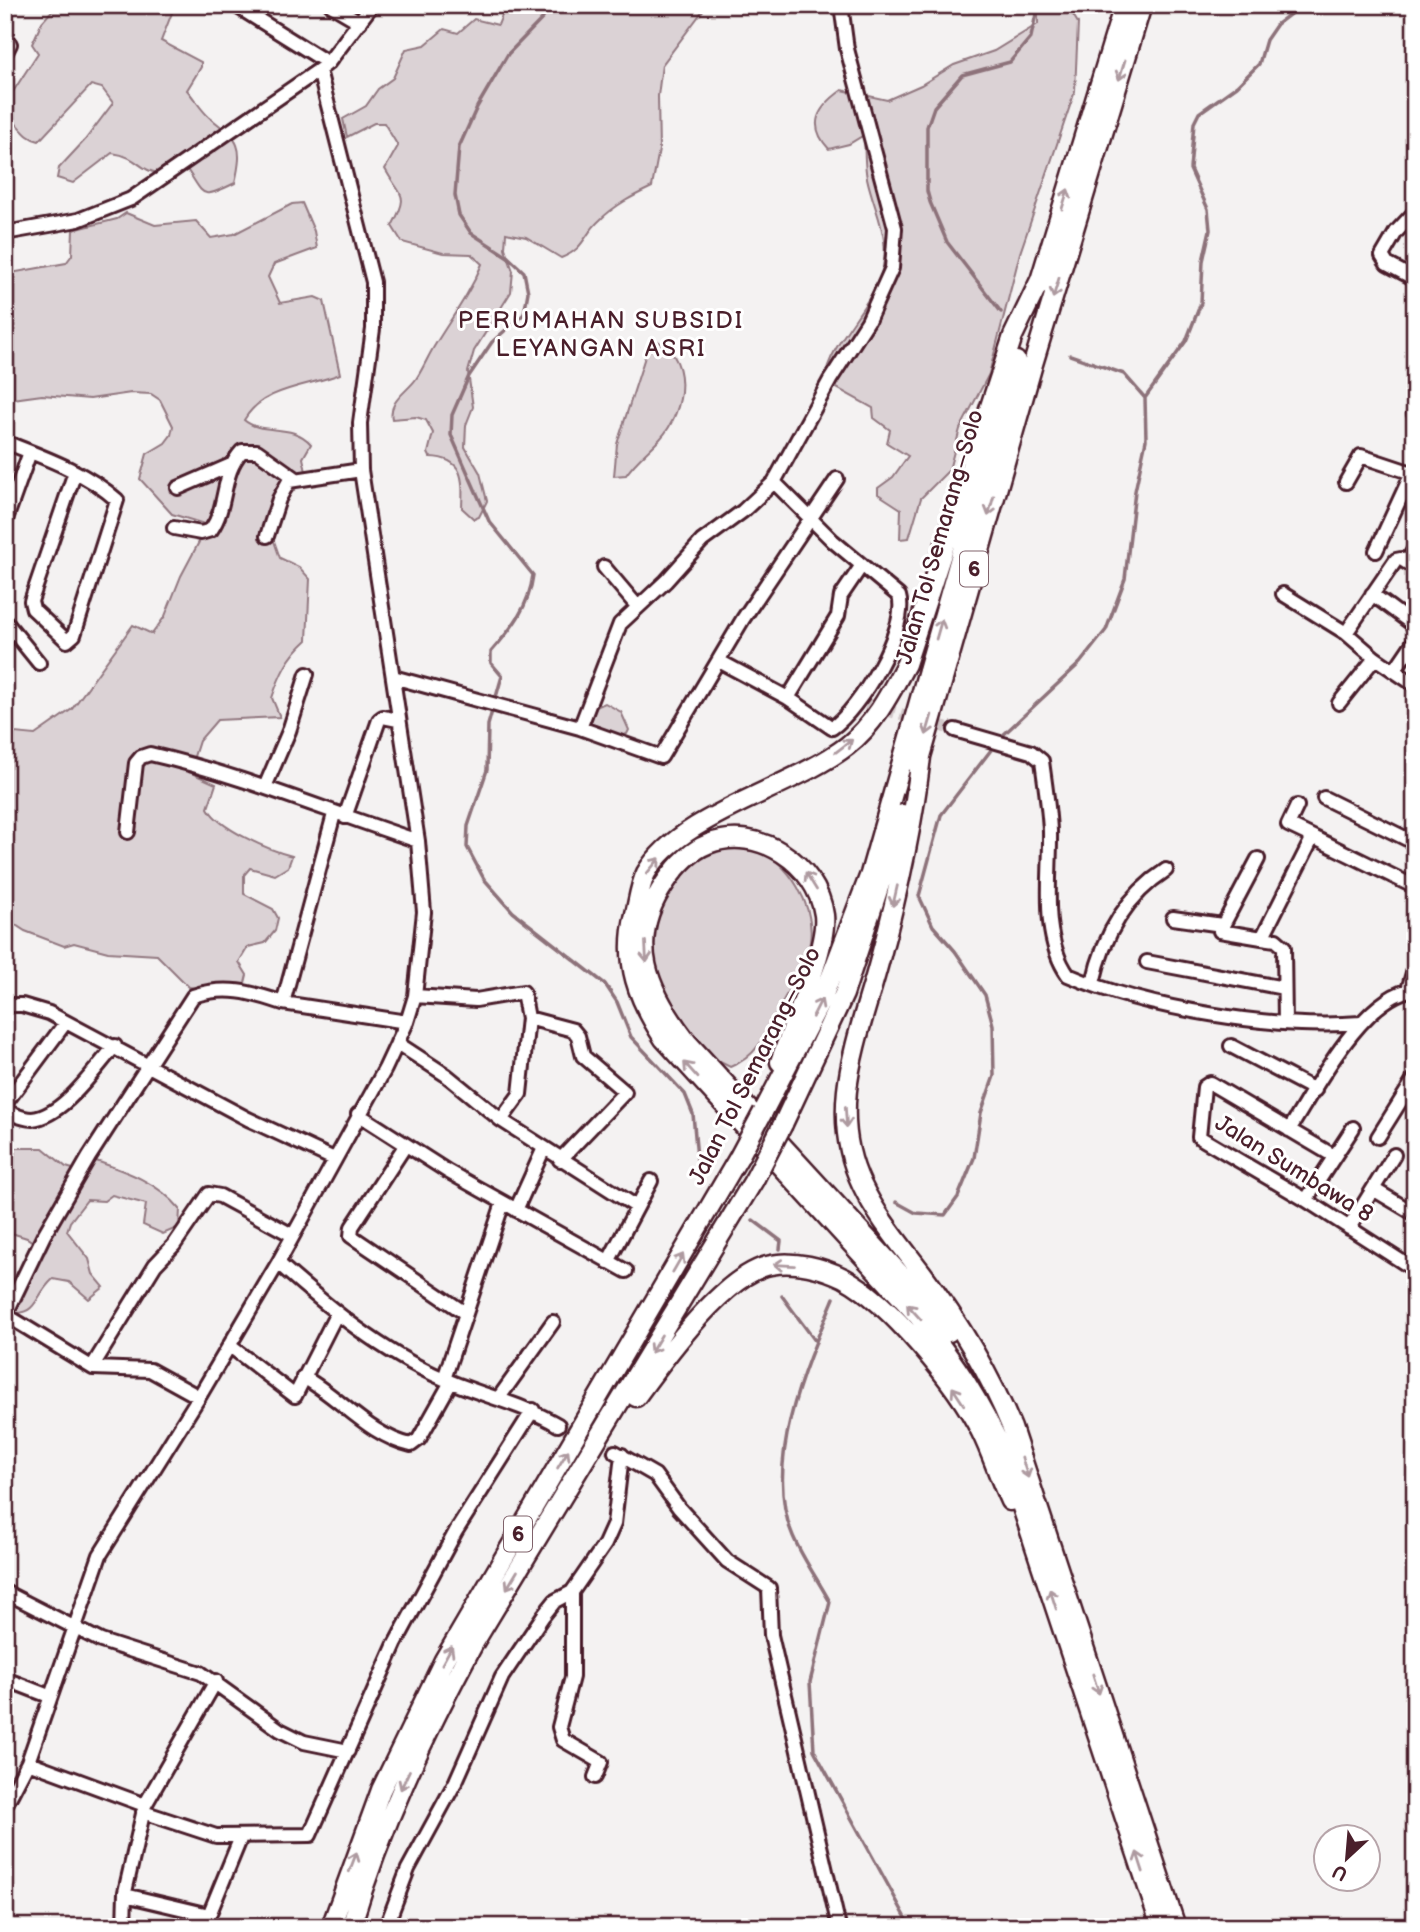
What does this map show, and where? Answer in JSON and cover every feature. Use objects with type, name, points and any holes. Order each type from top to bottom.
[{"type":"highway","name":"Jalan Tol Semarang–Solo","points":[[331,1927],[381,1790],[444,1660],[740,1157],[823,997],[870,874],[1041,278],[1124,5]]},
{"type":"highway","name":"Jalan Tol Semarang–Solo","points":[[351,1927],[394,1802],[437,1711],[566,1490],[754,1180],[844,994],[921,757],[1021,402],[1142,5]]},
{"type":"highway","points":[[1041,278],[1013,336],[906,664],[881,709],[847,746],[794,780],[712,818],[674,841],[646,874],[630,935],[631,965],[637,992],[664,1039],[918,1316],[954,1360],[979,1399],[1005,1456],[1161,1927]]},
{"type":"highway","points":[[921,757],[914,818],[880,960],[850,1062],[846,1089],[849,1149],[862,1185],[892,1235],[976,1351],[1012,1428],[1176,1927]]},
{"type":"highway","points":[[764,1110],[819,949],[824,918],[818,893],[804,869],[783,853],[754,842],[732,839],[708,844],[695,852],[675,868],[651,903],[645,929],[649,982],[662,1009],[687,1042],[809,1178],[924,1300],[968,1357],[1012,1428]]},
{"type":"highway","points":[[566,1490],[674,1346],[714,1301],[754,1272],[771,1264],[813,1266],[843,1278],[863,1290],[924,1352],[954,1389],[981,1432],[998,1475],[1042,1567]]},
{"type":"street","points":[[5,1806],[28,1762],[73,1625],[110,1535],[199,1398],[278,1263],[397,1043],[415,996],[424,912],[418,841],[361,470],[360,423],[373,329],[373,282],[323,66],[235,5]]},
{"type":"street","points":[[331,5],[360,22]]},
{"type":"street","points":[[5,233],[78,220],[131,199],[323,66],[372,5]]},
{"type":"street","points":[[580,728],[615,633],[637,606],[666,581],[702,541],[743,511],[774,482],[830,380],[868,321],[892,268],[895,228],[847,49],[841,5]]},
{"type":"street","points":[[5,40],[10,44],[5,54]]},
{"type":"street","points":[[1415,212],[1396,232],[1382,256],[1387,264],[1415,279]]},
{"type":"street","points":[[5,442],[75,472],[118,501],[74,635],[67,641],[33,609],[31,601],[75,472]]},
{"type":"street","points":[[174,528],[201,533],[211,530],[220,512],[232,465],[242,451],[252,449],[295,478]]},
{"type":"street","points":[[5,522],[30,452]]},
{"type":"street","points":[[1346,482],[1361,456],[1413,473],[1376,551]]},
{"type":"street","points":[[178,488],[232,465]]},
{"type":"street","points":[[267,536],[285,485],[295,478],[361,470]]},
{"type":"street","points":[[393,677],[580,728],[661,757],[719,661],[837,479]]},
{"type":"street","points":[[719,661],[788,698],[832,728],[862,702],[878,674],[901,601],[899,596],[774,482]]},
{"type":"street","points":[[1346,634],[1396,560],[1411,565],[1415,548]]},
{"type":"street","points":[[788,698],[838,616],[841,596],[863,565]]},
{"type":"street","points":[[604,566],[637,606]]},
{"type":"street","points":[[1283,594],[1346,634],[1415,685]]},
{"type":"street","points":[[1372,594],[1415,626]]},
{"type":"street","points":[[5,621],[39,663]]},
{"type":"street","points":[[1394,671],[1415,640]]},
{"type":"street","points":[[1339,703],[1375,658]]},
{"type":"street","points":[[265,787],[289,731],[307,674]]},
{"type":"street","points":[[283,1003],[340,816],[379,720],[383,717],[398,720]]},
{"type":"street","points":[[955,730],[1031,752],[1042,761],[1049,827],[1050,924],[1057,951],[1068,975],[1198,1010],[1321,1026],[1361,1023]]},
{"type":"street","points":[[128,832],[136,763],[145,755],[178,761],[265,787],[340,816],[418,841]]},
{"type":"street","points":[[1325,798],[1415,843]]},
{"type":"street","points":[[1297,806],[1288,825],[1415,887]]},
{"type":"street","points":[[1262,937],[1313,838]]},
{"type":"street","points":[[1258,859],[1221,931],[1276,940],[1284,947],[1285,1023]]},
{"type":"street","points":[[1093,983],[1101,951],[1120,916],[1143,885],[1166,870]]},
{"type":"street","points":[[1415,910],[1415,923]]},
{"type":"street","points":[[1173,918],[1222,925]]},
{"type":"street","points":[[1147,962],[1284,988]]},
{"type":"street","points":[[1334,1156],[1289,1130],[1361,1023],[1396,994],[1411,990],[1415,966]]},
{"type":"street","points":[[199,1398],[158,1372],[140,1368],[92,1367],[5,1315],[69,1191],[192,996],[217,988],[249,992],[283,1003],[407,1022]]},
{"type":"street","points":[[415,996],[476,1000],[521,991],[524,993],[528,1018],[520,1094],[501,1120]]},
{"type":"street","points":[[5,1005],[22,1004],[39,1009],[115,1046],[248,1119],[334,1159]]},
{"type":"street","points":[[528,1018],[573,1030],[583,1056],[625,1092],[560,1160]]},
{"type":"street","points":[[5,1104],[66,1022]]},
{"type":"street","points":[[397,1043],[446,1075],[501,1120],[637,1207]]},
{"type":"street","points":[[5,1111],[29,1119],[43,1116],[70,1098],[115,1046]]},
{"type":"street","points":[[1231,1046],[1315,1090]]},
{"type":"street","points":[[1378,1138],[1415,1078]]},
{"type":"street","name":"Jalan Sumbawa 8","points":[[1289,1130],[1210,1083],[1204,1087],[1199,1138],[1306,1200],[1415,1270]]},
{"type":"street","points":[[358,1114],[405,1146],[626,1271]]},
{"type":"street","points":[[1306,1200],[1353,1128]]},
{"type":"street","points":[[405,1146],[352,1227],[351,1236],[465,1313]]},
{"type":"street","points":[[516,1210],[544,1148]]},
{"type":"street","points":[[1349,1228],[1394,1155]]},
{"type":"street","points":[[608,1262],[651,1181]]},
{"type":"street","points":[[1373,1189],[1415,1214]]},
{"type":"street","points":[[92,1367],[155,1265],[174,1245],[209,1194],[220,1196],[292,1235]]},
{"type":"street","points":[[303,1377],[333,1396],[359,1420],[411,1445],[419,1439],[447,1380],[465,1313],[503,1203]]},
{"type":"street","points":[[278,1263],[374,1341],[447,1380],[533,1410],[558,1425]]},
{"type":"street","points":[[230,1346],[289,1395],[296,1395],[337,1313]]},
{"type":"street","points":[[498,1399],[553,1322]]},
{"type":"street","points":[[28,1762],[201,1833],[241,1837],[310,1835],[395,1644],[456,1531],[533,1410]]},
{"type":"street","points":[[386,1927],[408,1868],[456,1781],[502,1677],[555,1601],[572,1592],[605,1544],[614,1524],[618,1453],[655,1475],[679,1508],[736,1569],[769,1588],[771,1634],[839,1927]]},
{"type":"street","points":[[5,1592],[101,1641],[180,1664],[216,1681],[291,1736],[316,1746],[348,1751]]},
{"type":"street","points":[[572,1592],[572,1677],[559,1727],[563,1740],[601,1762],[595,1777]]},
{"type":"street","points":[[5,1679],[49,1696]]},
{"type":"street","points":[[124,1927],[125,1895],[144,1809],[216,1681]]},
{"type":"street","points":[[125,1895],[209,1915],[241,1837]]},
{"type":"street","points":[[198,1913],[200,1927]]},
{"type":"shaded area","points":[[57,5],[175,5],[161,41],[201,62],[201,67],[187,90],[206,114],[237,144],[239,159],[235,183],[215,192],[204,192],[186,168],[159,173],[112,153],[73,183],[57,178],[59,168],[85,140],[113,103],[102,88],[91,85],[39,141],[28,136],[5,117],[5,104],[38,53],[32,44],[42,22]]},
{"type":"shaded area","points":[[506,5],[707,5],[662,65],[658,96],[659,150],[652,187],[612,210],[594,226],[575,250],[561,258],[526,237],[506,233],[505,248],[513,271],[511,292],[474,351],[468,372],[473,407],[466,425],[465,447],[480,473],[487,501],[479,517],[474,519],[462,508],[462,480],[456,466],[450,461],[430,457],[428,453],[433,433],[426,420],[416,417],[392,419],[392,413],[395,402],[419,375],[482,264],[471,254],[443,253],[402,242],[392,226],[401,207],[401,196],[385,169],[398,146],[384,123],[374,123],[347,137],[343,119],[366,106],[378,89],[393,78],[406,49],[425,45],[444,29],[458,33],[474,19],[498,25]]},
{"type":"shaded area","points":[[1038,5],[1067,5],[1078,23],[1075,91],[1020,253],[989,374],[960,429],[949,470],[921,498],[909,538],[900,539],[901,509],[878,494],[878,488],[893,477],[908,456],[887,443],[890,430],[874,418],[873,408],[824,381],[827,367],[840,342],[878,282],[885,255],[882,229],[866,173],[864,135],[849,144],[829,149],[818,132],[818,117],[826,103],[842,90],[887,100],[921,85],[954,65],[994,51],[1038,24]]},
{"type":"shaded area","points":[[302,203],[314,231],[317,248],[274,264],[268,277],[280,303],[315,297],[324,301],[340,374],[274,394],[252,409],[244,420],[251,425],[295,433],[311,444],[303,458],[307,476],[285,500],[273,538],[280,558],[299,567],[310,579],[307,640],[290,659],[275,689],[272,698],[280,717],[217,720],[199,741],[189,772],[216,784],[208,808],[223,824],[258,844],[292,856],[288,867],[275,875],[250,868],[244,875],[244,894],[273,909],[278,918],[275,931],[265,943],[248,947],[239,962],[247,975],[244,987],[218,985],[209,990],[189,987],[157,955],[108,952],[74,943],[64,946],[25,931],[5,918],[10,885],[6,858],[9,841],[5,838],[5,732],[35,735],[72,709],[133,625],[152,634],[165,616],[181,576],[208,525],[172,514],[140,479],[147,454],[165,443],[173,426],[160,400],[151,394],[131,393],[90,399],[42,395],[5,400],[5,274],[66,263],[72,255],[73,230],[117,219],[126,213],[155,225],[196,221],[211,238],[234,234],[292,204]]},
{"type":"shaded area","points":[[651,338],[665,346],[680,370],[680,399],[676,414],[660,439],[626,475],[614,476],[617,444]]},
{"type":"shaded area","points":[[605,703],[621,712],[629,730],[627,734],[620,736],[590,725],[596,707]]},
{"type":"shaded area","points":[[729,846],[756,850],[779,864],[798,887],[811,928],[810,942],[798,975],[766,1034],[748,1057],[730,1067],[716,1060],[689,1031],[660,991],[650,952],[659,903],[694,856]]},
{"type":"shaded area","points":[[5,1148],[43,1148],[66,1167],[76,1170],[93,1160],[129,1173],[162,1192],[180,1209],[179,1227],[163,1234],[143,1225],[146,1204],[112,1195],[104,1201],[87,1200],[70,1222],[67,1231],[89,1259],[93,1274],[104,1287],[89,1299],[69,1282],[53,1279],[30,1309],[5,1313],[5,1277],[15,1286],[46,1251],[27,1238],[5,1231]]},
{"type":"waterway","points":[[549,5],[543,18],[508,54],[477,107],[459,147],[455,195],[459,215],[471,233],[508,257],[524,272],[528,292],[524,314],[492,342],[469,376],[452,415],[451,435],[489,521],[533,575],[528,597],[518,616],[491,652],[491,663],[502,676],[488,725],[487,770],[468,826],[467,847],[484,879],[513,912],[605,984],[617,1002],[631,1037],[685,1094],[693,1114],[698,1169]]},
{"type":"waterway","points":[[1001,312],[947,242],[930,202],[927,191],[927,127],[934,107],[962,75],[1010,62],[1031,37],[1036,14],[1032,5]]},
{"type":"waterway","points":[[1145,398],[1186,341],[1201,303],[1203,261],[1210,230],[1208,209],[1190,169],[1194,123],[1199,113],[1237,86],[1259,64],[1266,40],[1277,24],[1302,5]]},
{"type":"waterway","points":[[896,1202],[916,1213],[945,1215],[958,1197],[974,1158],[981,1113],[994,1076],[993,1025],[985,995],[955,951],[933,926],[919,896],[941,815],[1001,737],[1080,663],[1106,630],[1125,579],[1135,491],[1146,440],[1145,398],[1124,374],[1070,355]]},
{"type":"waterway","points":[[753,1220],[781,1241],[780,1249]]},
{"type":"waterway","points":[[782,1296],[816,1342]]},
{"type":"waterway","points":[[834,1298],[811,1353],[791,1415],[782,1478],[785,1508],[793,1536],[830,1602],[810,1682],[814,1750],[911,1927]]},
{"type":"tunnel","points":[[866,704],[955,730]]},
{"type":"tunnel","points":[[558,1425],[615,1452]]},
{"type":"district","name":"PERUMAHAN SUBSIDI LEYANGAN ASRI","points":[[601,334]]}]
